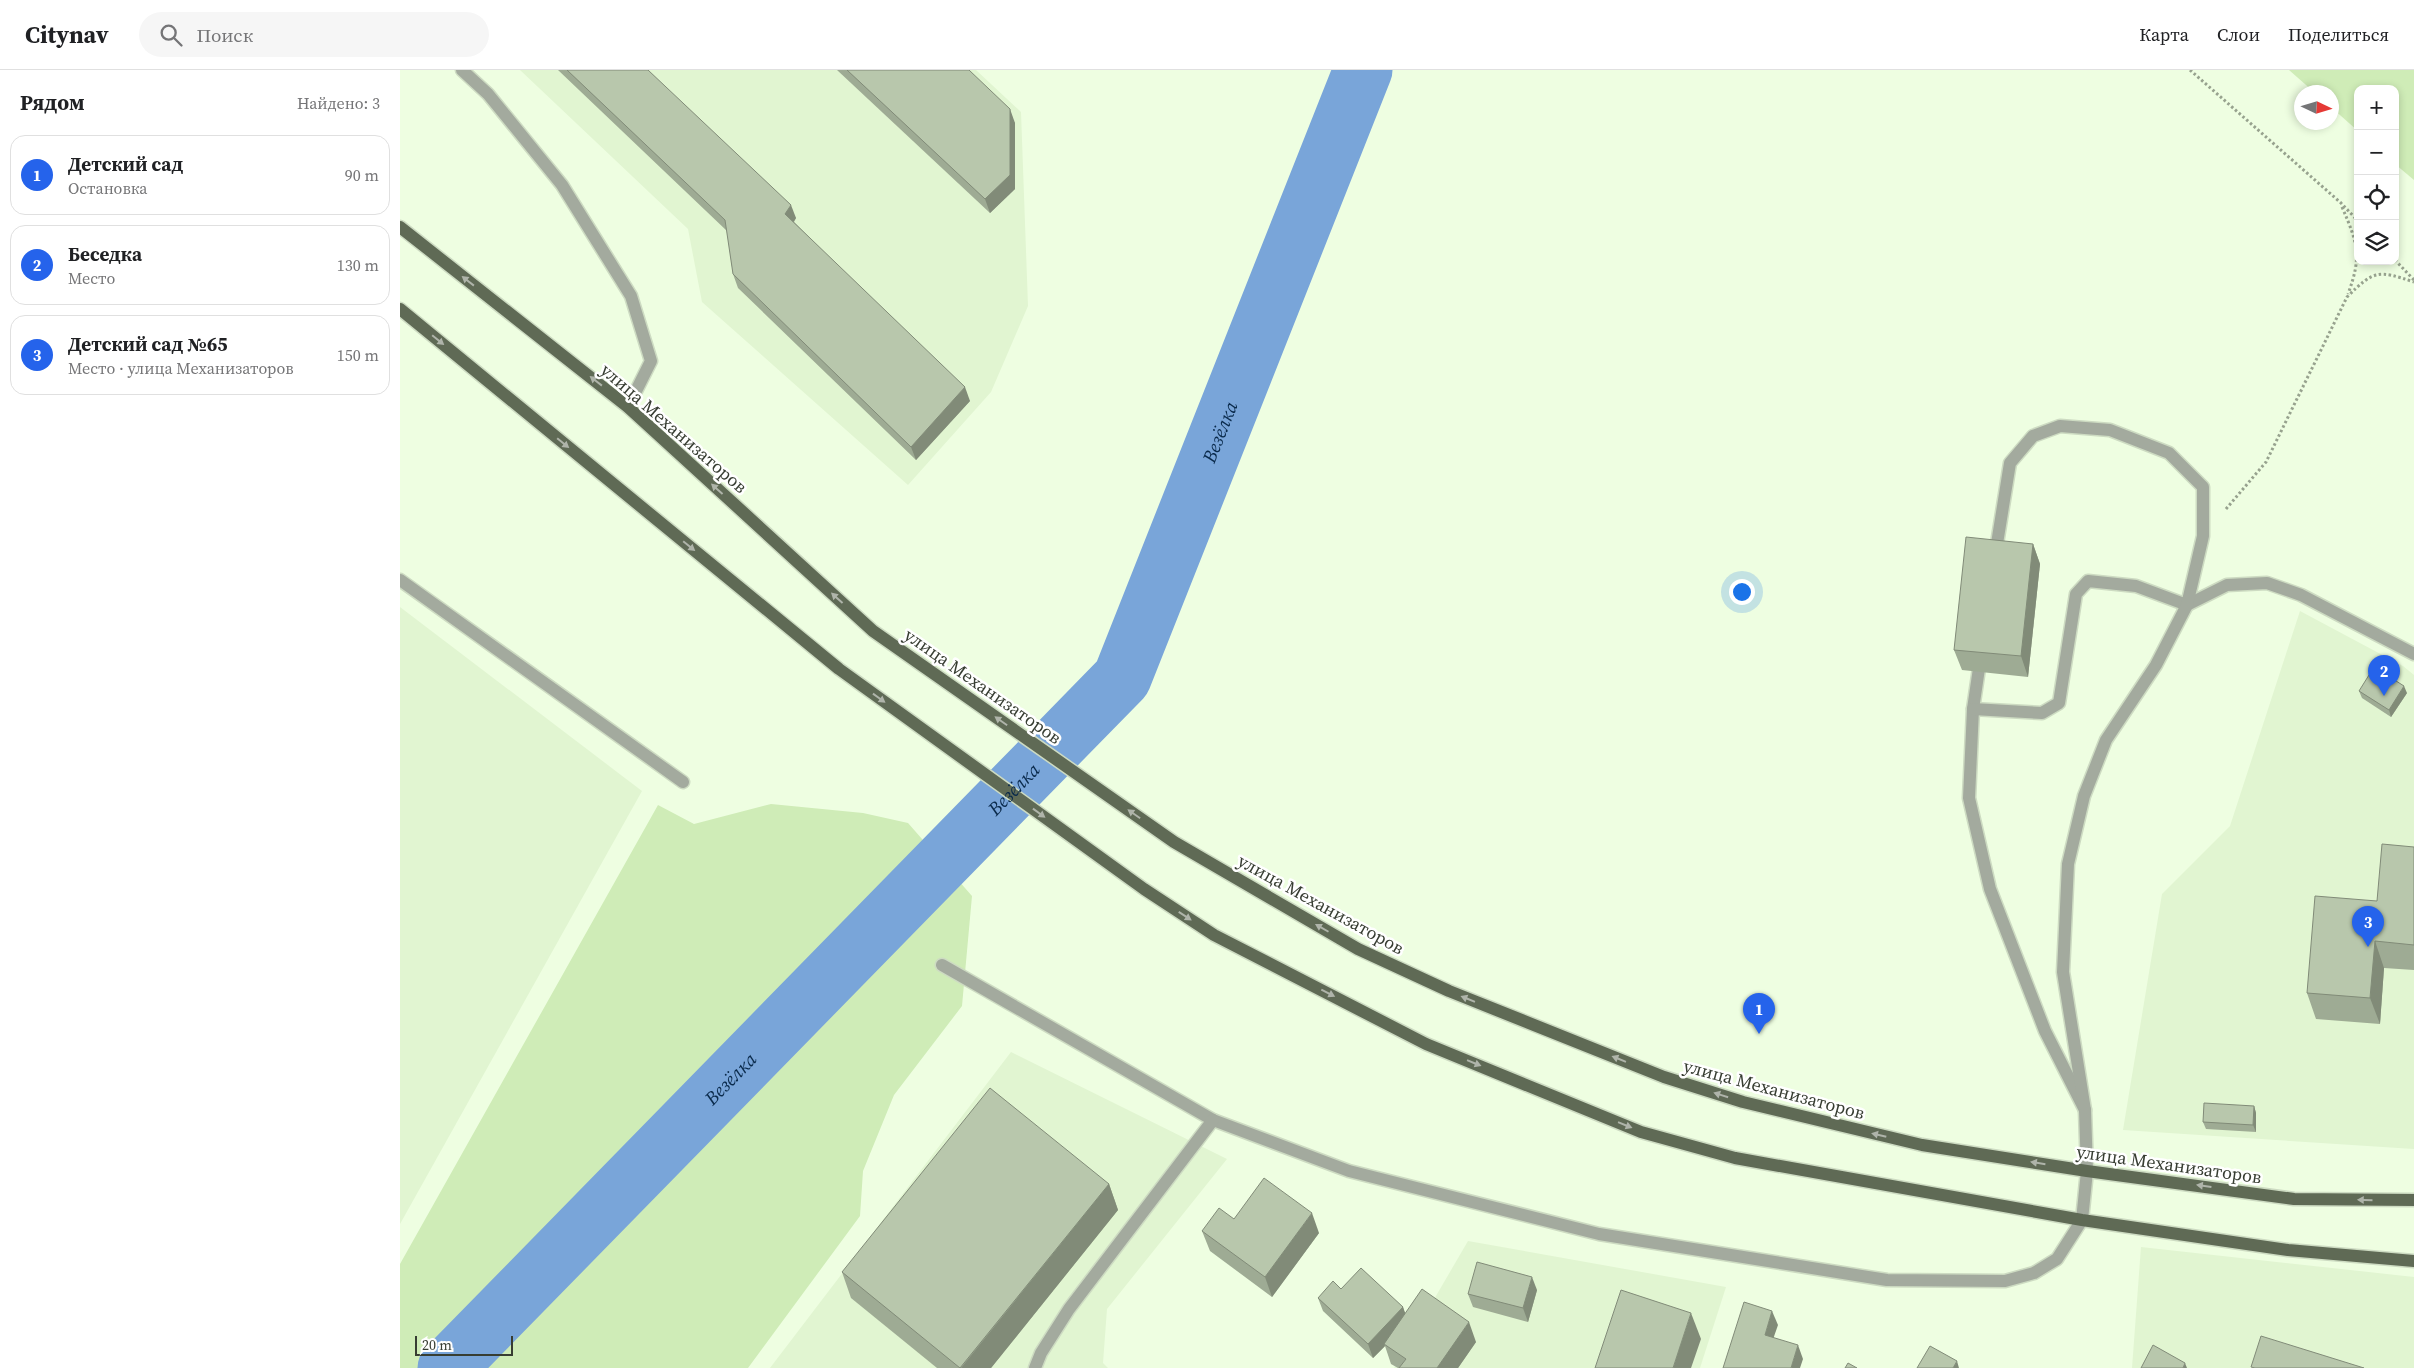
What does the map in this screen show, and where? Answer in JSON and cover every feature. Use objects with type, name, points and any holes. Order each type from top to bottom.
[{"type":"main road","name":"улица Механизаторов","points":[[400,227],[628,407],[873,631],[1174,842],[1366,952],[1449,991],[1664,1077],[1743,1102],[1922,1145],[2086,1171],[2294,1199],[2414,1200]]},
{"type":"main road","points":[[400,309],[839,669],[1144,889],[1214,935],[1426,1044],[1640,1132],[1735,1158],[2082,1220],[2288,1250],[2414,1261]]},
{"type":"lane","points":[[462,70],[488,94],[562,185],[631,296],[651,361],[628,407]]},
{"type":"lane","points":[[942,965],[1213,1120],[1349,1171],[1599,1234],[1887,1280],[2005,1281],[2034,1273],[2057,1259],[2082,1220],[2086,1171],[2085,1110],[2063,972],[2068,864],[2084,796],[2106,740],[2156,665],[2187,605],[2204,536],[2202,487],[2170,453],[2110,430],[2060,426],[2033,436],[2010,463],[1994,564]]},
{"type":"lane","points":[[400,580],[683,782]]},
{"type":"lane","points":[[1973,709],[2042,713],[2059,703],[2076,594],[2088,581],[2136,586],[2187,605],[2227,585],[2267,583],[2301,595],[2414,654]]},
{"type":"lane","points":[[1983,642],[1973,709],[1969,798],[1990,889],[2044,1031],[2085,1110]]},
{"type":"lane","points":[[1035,1368],[1041,1353],[1069,1309],[1213,1120]]},
{"type":"path","points":[[2190,70],[2341,203],[2357,220]]},
{"type":"path","points":[[2204,536],[2266,462],[2347,297],[2356,271],[2356,239],[2341,203]]},
{"type":"path","points":[[2399,264],[2414,281]]},
{"type":"path","points":[[2347,297],[2365,279],[2386,273],[2414,281]]},
{"type":"shaded area","points":[[520,70],[976,70],[1021,112],[1028,306],[991,392],[908,485],[702,302],[688,229]]},
{"type":"shaded area","points":[[2289,70],[2414,70],[2414,180],[2399,167],[2399,85],[2354,85],[2354,127],[2339,114],[2339,85],[2306,85]]},
{"type":"shaded area","points":[[400,607],[642,791],[400,1224]]},
{"type":"shaded area","points":[[2300,611],[2403,666],[2414,675],[2414,1149],[2123,1130],[2162,894],[2230,826]]},
{"type":"shaded area","points":[[771,804],[863,813],[908,823],[972,896],[962,1006],[894,1095],[863,1171],[860,1216],[748,1368],[400,1368],[400,1264],[658,805],[694,824]]},
{"type":"shaded area","points":[[1011,1052],[1227,1159],[1107,1309],[1103,1363],[1108,1368],[770,1368]]},
{"type":"shaded area","points":[[1468,1241],[1726,1287],[1700,1368],[1394,1368]]},
{"type":"shaded area","points":[[2141,1247],[2414,1277],[2414,1368],[2132,1368]]},
{"type":"building","points":[[567,70],[648,70],[791,205],[785,214],[965,387],[911,447],[733,274],[725,220]]},
{"type":"building","points":[[847,70],[969,70],[1010,109],[1010,175],[985,199]]},
{"type":"building","points":[[1966,537],[2033,544],[2021,656],[1954,650]]},
{"type":"building","points":[[2374,667],[2404,686],[2389,710],[2359,691]]},
{"type":"building","points":[[2382,844],[2414,847],[2414,945],[2375,941],[2370,998],[2307,993],[2315,896],[2377,901]]},
{"type":"building","points":[[990,1088],[1109,1184],[960,1368],[842,1272]]},
{"type":"building","points":[[2204,1103],[2254,1106],[2253,1125],[2203,1122]]},
{"type":"building","points":[[1264,1178],[1312,1213],[1265,1277],[1202,1231],[1219,1208],[1234,1219]]},
{"type":"building","points":[[1477,1262],[1532,1277],[1523,1308],[1468,1294]]},
{"type":"building","points":[[1361,1268],[1403,1307],[1368,1344],[1318,1298],[1333,1281],[1341,1289]]},
{"type":"building","points":[[1422,1289],[1469,1322],[1437,1368],[1399,1368],[1406,1359],[1384,1344]]},
{"type":"building","points":[[1621,1290],[1691,1313],[1673,1368],[1595,1368]]},
{"type":"building","points":[[1744,1302],[1772,1311],[1765,1335],[1798,1345],[1791,1368],[1723,1368]]},
{"type":"building","points":[[2261,1336],[2364,1368],[2251,1367]]},
{"type":"building","points":[[2153,1345],[2185,1363],[2183,1368],[2141,1368]]},
{"type":"building","points":[[1930,1346],[1957,1361],[1953,1368],[1917,1368]]},
{"type":"building","points":[[1848,1363],[1857,1368],[1845,1368]]},
{"type":"waterway","name":"Везёлка","points":[[447,1368],[1122,678],[1363,70]]},
{"type":"place","name":"Беседка","points":[[2384,696]]},
{"type":"place","name":"Детский сад №65","points":[[2368,947]]},
{"type":"place","name":"Детский сад","points":[[1759,1034]]}]
